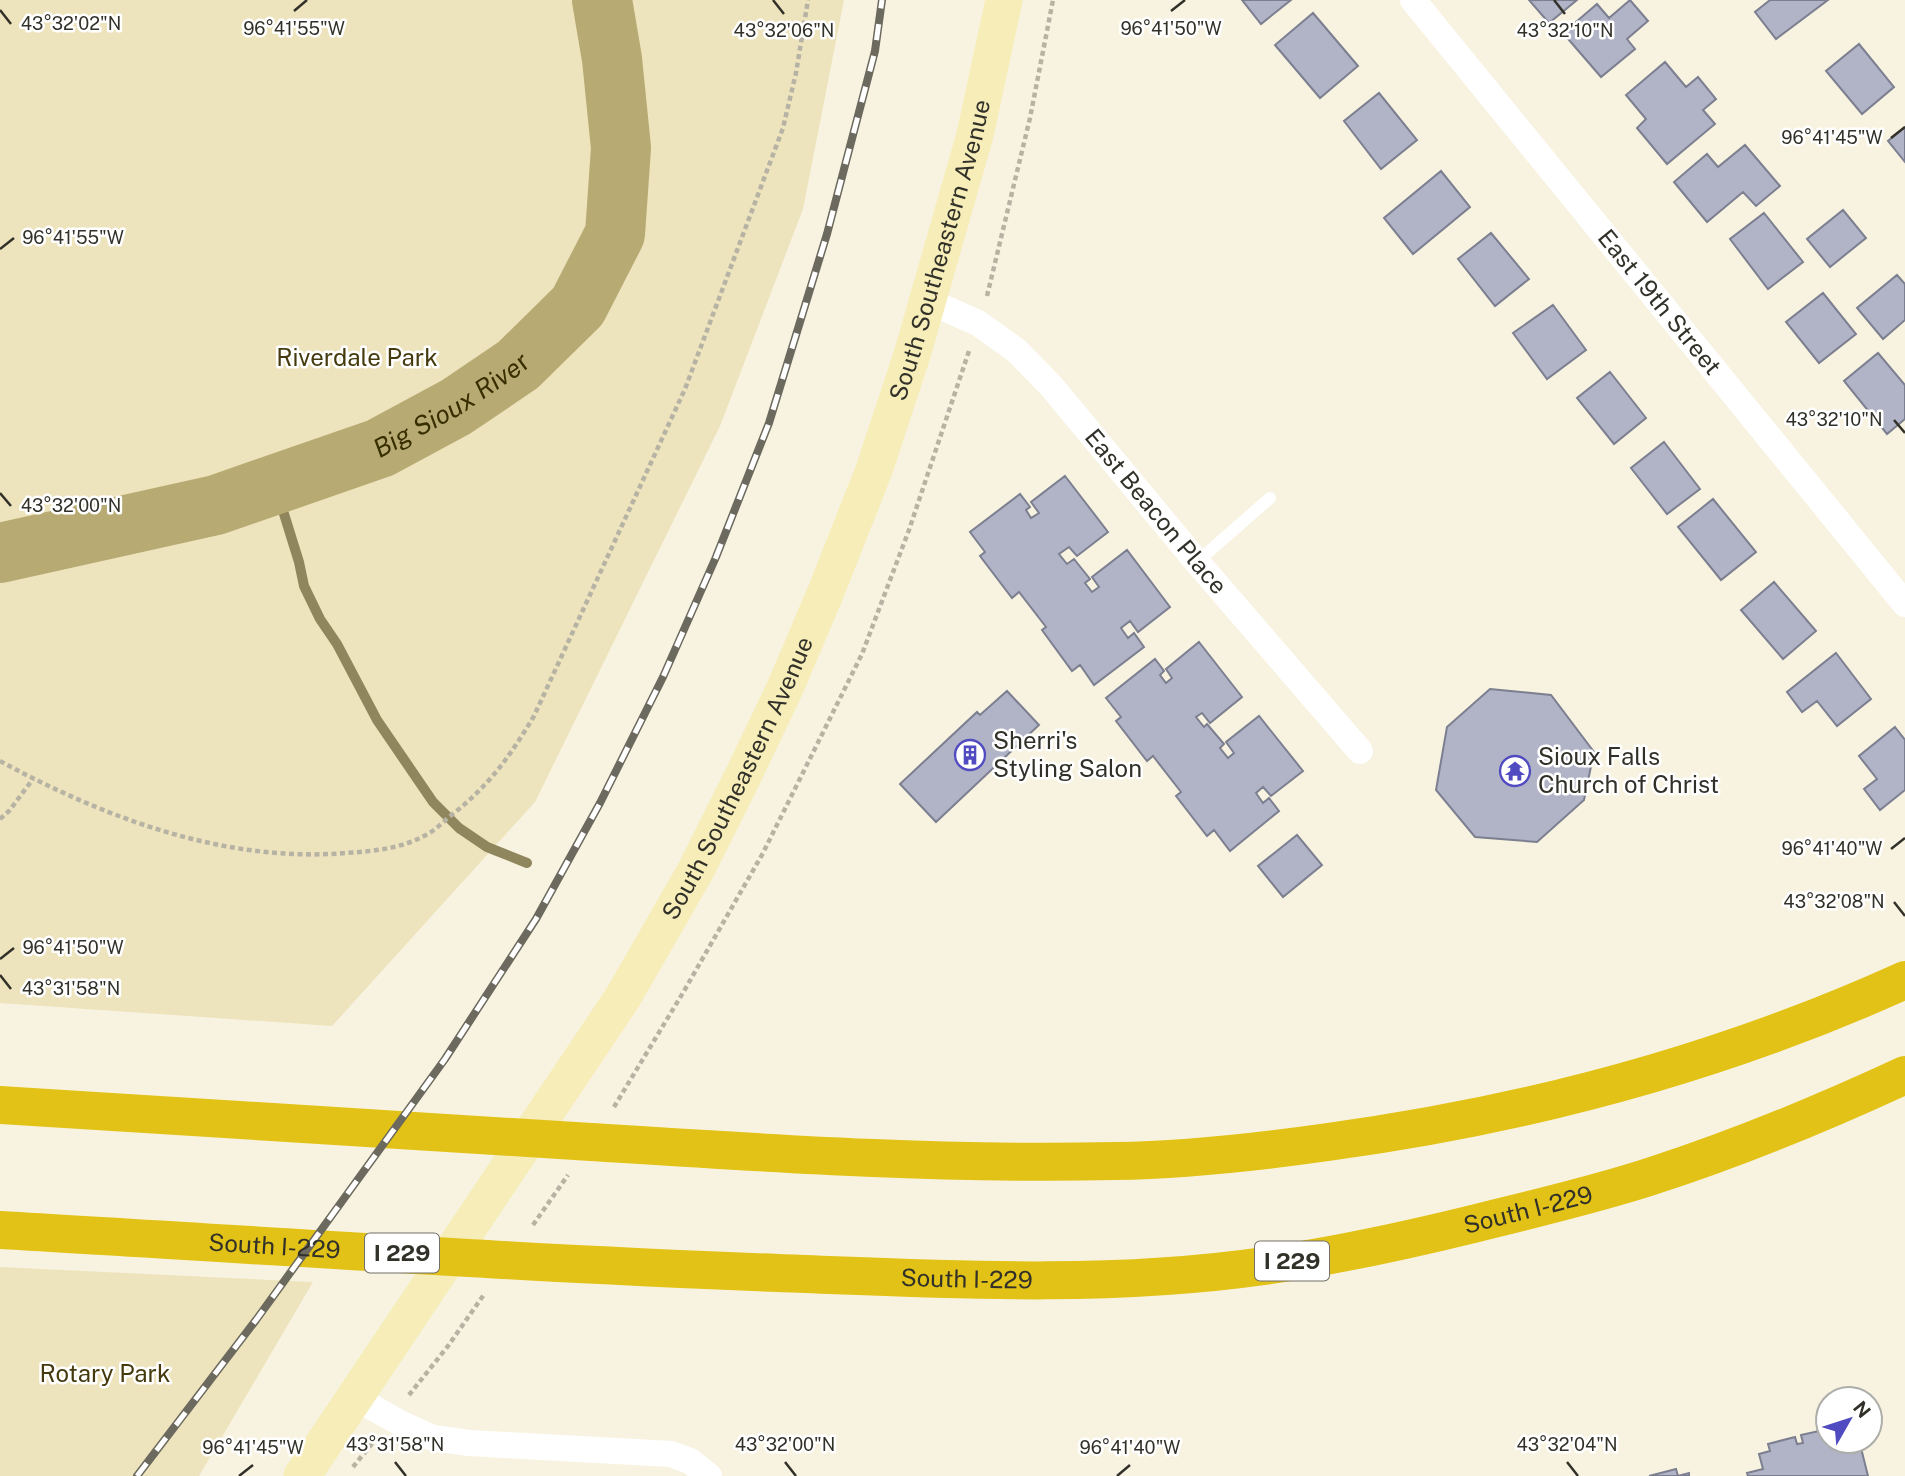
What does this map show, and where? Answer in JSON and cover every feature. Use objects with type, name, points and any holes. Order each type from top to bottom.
[{"type":"highway","points":[[0,1105],[726,1151],[974,1161],[1117,1161],[1223,1154],[1374,1136],[1565,1098],[1669,1070],[1853,1004],[1905,980]]},
{"type":"highway","name":"South I-229","points":[[0,1230],[650,1268],[1008,1280],[1163,1276],[1261,1266],[1355,1251],[1543,1207],[1648,1178],[1736,1147],[1905,1075]]},
{"type":"main road","name":"South Southeastern Avenue","points":[[302,1476],[623,997],[696,870],[785,688],[874,470],[912,355],[975,135],[1004,0]]},
{"type":"street","name":"East 19th Street","points":[[1413,0],[1905,604]]},
{"type":"street","name":"East Beacon Place","points":[[928,301],[978,323],[1017,351],[1052,387],[1197,562],[1360,751]]},
{"type":"street","points":[[354,1397],[433,1438],[469,1443],[671,1454],[690,1461],[709,1476]]},
{"type":"lane","points":[[1197,562],[1270,498]]},
{"type":"path","points":[[0,761],[99,809],[160,830],[225,846],[275,853],[331,854],[380,850],[406,844],[426,835],[469,802],[511,754],[534,716],[685,388],[783,128],[796,74],[808,0]]},
{"type":"path","points":[[0,819],[33,779]]},
{"type":"green space","name":"Riverdale Park","points":[[0,0],[844,0],[803,209],[720,426],[535,802],[332,1026],[0,1003]]},
{"type":"green space","name":"Rotary Park","points":[[0,1267],[313,1282],[199,1476],[0,1476]]},
{"type":"building","points":[[1242,0],[1291,0],[1261,24]]},
{"type":"building","points":[[1529,0],[1577,0],[1549,23]]},
{"type":"building","points":[[1630,0],[1648,21],[1627,39],[1635,49],[1601,77],[1563,33],[1597,4],[1609,18]]},
{"type":"building","points":[[1770,0],[1828,0],[1776,39],[1755,12]]},
{"type":"building","points":[[1313,13],[1358,66],[1320,98],[1275,45]]},
{"type":"building","points":[[1859,44],[1894,87],[1862,114],[1826,71]]},
{"type":"building","points":[[1665,62],[1686,87],[1698,77],[1716,99],[1703,110],[1715,124],[1667,164],[1637,128],[1646,119],[1626,95]]},
{"type":"building","points":[[1379,93],[1417,140],[1381,169],[1344,121]]},
{"type":"building","points":[[1905,127],[1905,162],[1888,141]]},
{"type":"building","points":[[1745,145],[1780,186],[1756,206],[1743,192],[1707,222],[1674,182],[1707,154],[1718,167]]},
{"type":"building","points":[[1441,171],[1470,207],[1413,254],[1384,218]]},
{"type":"building","points":[[1843,210],[1866,238],[1830,267],[1807,239]]},
{"type":"building","points":[[1764,213],[1803,262],[1768,289],[1730,239]]},
{"type":"building","points":[[1491,233],[1529,279],[1495,306],[1458,259]]},
{"type":"building","points":[[1897,275],[1905,284],[1905,320],[1883,339],[1857,308]]},
{"type":"building","points":[[1823,293],[1856,334],[1819,363],[1786,322]]},
{"type":"building","points":[[1553,305],[1586,350],[1547,379],[1513,333]]},
{"type":"building","points":[[1878,353],[1905,385],[1905,419],[1887,434],[1844,381]]},
{"type":"building","points":[[1610,372],[1646,418],[1614,444],[1577,398]]},
{"type":"building","points":[[1664,442],[1700,489],[1667,514],[1631,468]]},
{"type":"building","points":[[1065,476],[1108,532],[1077,556],[1069,547],[1059,554],[1067,564],[1074,559],[1090,579],[1085,583],[1092,592],[1099,587],[1092,577],[1127,550],[1170,607],[1138,632],[1130,621],[1121,628],[1128,638],[1134,633],[1144,647],[1094,685],[1080,665],[1072,671],[1042,630],[1046,627],[1019,592],[1012,598],[980,556],[985,552],[970,532],[1020,494],[1030,507],[1026,510],[1031,518],[1039,513],[1031,502]]},
{"type":"building","points":[[1713,499],[1756,552],[1721,580],[1678,527]]},
{"type":"building","points":[[1774,582],[1816,631],[1783,659],[1741,610]]},
{"type":"building","points":[[1199,642],[1242,697],[1210,723],[1202,713],[1196,717],[1204,727],[1207,724],[1224,744],[1220,748],[1228,758],[1234,753],[1226,742],[1259,716],[1303,771],[1271,796],[1263,787],[1256,793],[1263,803],[1269,798],[1279,811],[1230,851],[1214,830],[1207,836],[1176,796],[1181,792],[1153,756],[1147,761],[1116,721],[1121,717],[1106,698],[1155,659],[1164,671],[1160,675],[1166,683],[1172,678],[1166,669]]},
{"type":"building","points":[[1836,653],[1871,699],[1837,726],[1817,701],[1802,712],[1787,692]]},
{"type":"building","name":"Sioux Falls Church of Christ","points":[[1490,689],[1551,695],[1594,752],[1584,800],[1537,842],[1475,837],[1436,790],[1447,727]]},
{"type":"building","name":"Sherri's Styling Salon","points":[[1007,691],[1039,725],[936,822],[900,784],[977,712],[980,715]]},
{"type":"building","points":[[1895,727],[1905,740],[1905,790],[1880,810],[1864,789],[1877,779],[1859,756]]},
{"type":"building","points":[[1297,835],[1322,865],[1283,897],[1258,866]]},
{"type":"building","points":[[1814,1432],[1814,1455],[1863,1455],[1868,1476],[1748,1476],[1747,1473],[1763,1469],[1759,1454],[1770,1451],[1768,1444],[1795,1437],[1797,1444],[1803,1443],[1801,1435]]},
{"type":"building","points":[[1676,1469],[1678,1476],[1649,1476]]},
{"type":"waterway","name":"Big Sioux River","points":[[0,553],[216,505],[380,448],[456,407],[518,365],[578,306],[615,234],[621,148],[612,59],[602,0]]},
{"type":"waterway","points":[[275,485],[304,586],[377,720],[433,802],[459,828],[487,847],[527,863]]},
{"type":"railway","points":[[137,1476],[256,1320],[445,1059],[536,919],[600,803],[663,677],[716,557],[769,423],[827,234],[875,51],[882,0]]},
{"type":"place","name":"Sherri's Styling Salon","points":[[970,755]]},
{"type":"place","name":"Sioux Falls Church of Christ","points":[[1515,771]]}]
